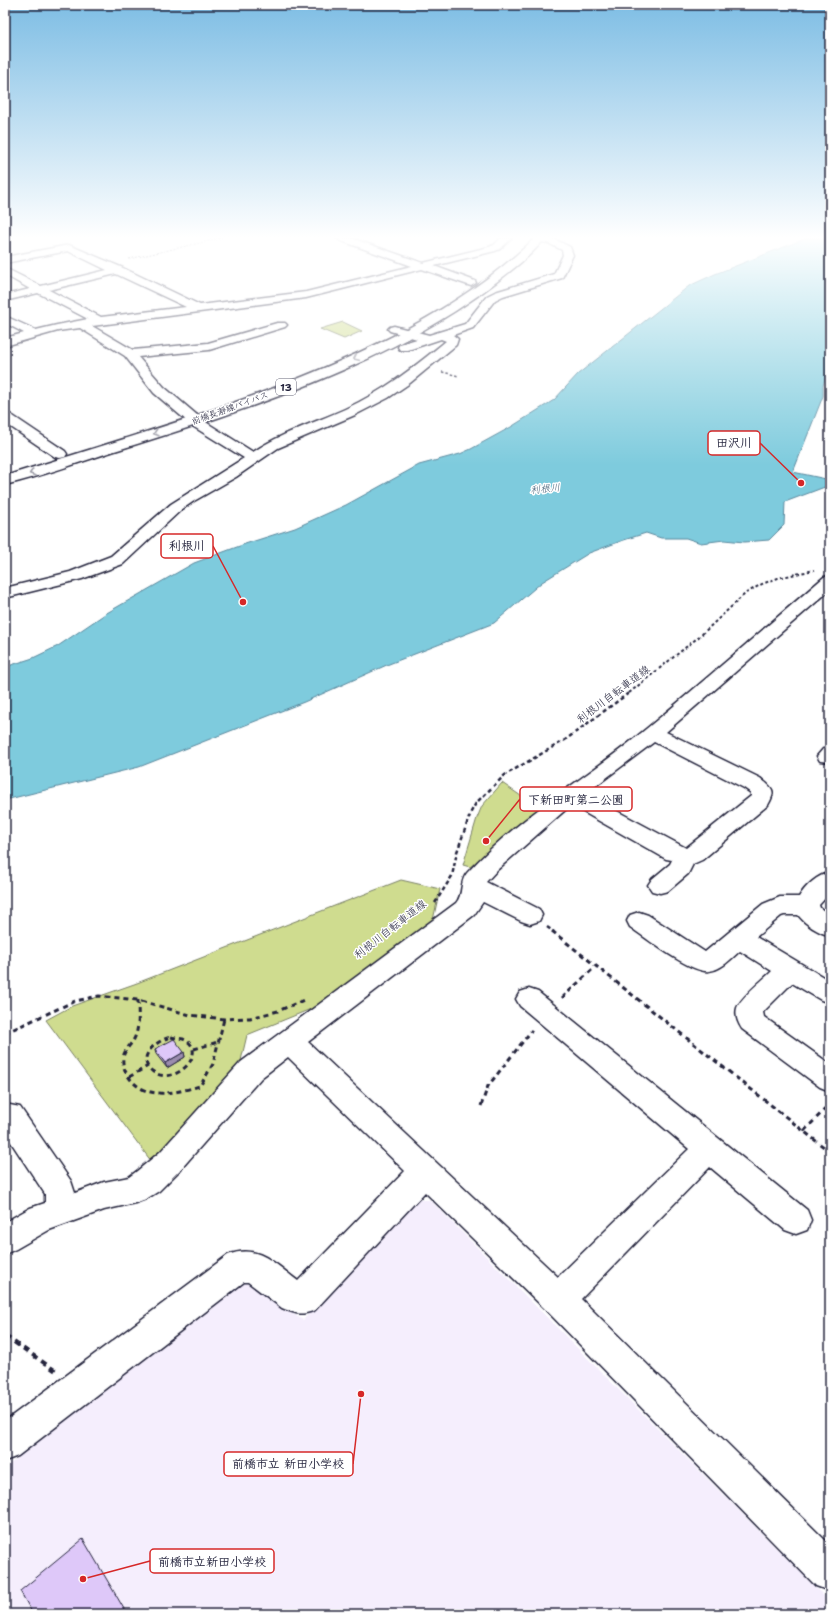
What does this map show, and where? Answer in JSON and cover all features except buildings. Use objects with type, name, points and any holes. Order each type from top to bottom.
[{"type":"street","points":[[85,314],[99,321]]},
{"type":"street","points":[[5,342],[82,324],[162,314]]},
{"type":"street","name":"前橋長瀞線バイパス","points":[[5,471],[191,417],[294,375],[374,340],[421,314]]},
{"type":"street","name":"前橋長瀞線バイパス","points":[[5,481],[191,417],[306,380],[390,343],[442,314]]},
{"type":"street","points":[[404,347],[469,326],[478,314]]},
{"type":"street","points":[[5,319],[34,334]]},
{"type":"street","points":[[82,324],[130,354],[159,390],[191,417],[253,458]]},
{"type":"street","points":[[130,354],[209,346],[281,325]]},
{"type":"street","points":[[5,593],[45,582],[77,576],[106,566],[117,560],[176,507],[189,498],[231,474],[253,458],[291,436],[350,412],[383,395],[412,375],[452,342],[452,339],[408,333],[394,329]]},
{"type":"street","points":[[5,417],[60,454]]},
{"type":"street","points":[[5,1239],[41,1218],[104,1196],[135,1189],[148,1181],[170,1161],[251,1070],[457,915],[472,900],[474,880],[480,873],[554,807],[652,733],[825,575]]},
{"type":"street","points":[[570,795],[674,853],[685,856],[694,854],[760,800],[762,791],[752,783],[652,733]]},
{"type":"street","points":[[660,885],[680,868],[685,856]]},
{"type":"street","points":[[806,906],[811,898],[830,880]]},
{"type":"street","points":[[474,888],[530,915]]},
{"type":"street","points":[[639,921],[700,961],[708,962],[739,939],[772,910],[780,906],[806,906]]},
{"type":"street","points":[[806,906],[811,915],[830,927]]},
{"type":"street","points":[[739,939],[830,993]]},
{"type":"street","points":[[790,969],[750,1009],[751,1022],[830,1079]]},
{"type":"street","points":[[537,1006],[796,1220]]},
{"type":"street","points":[[289,1041],[558,1299],[830,1572]]},
{"type":"street","points":[[5,1116],[10,1116],[60,1191],[61,1212]]},
{"type":"street","points":[[558,1299],[709,1149]]},
{"type":"street","points":[[5,1443],[239,1266],[254,1267],[294,1297],[303,1299],[413,1184],[423,1171]]},
{"type":"path","name":"利根川自転車道線","points":[[431,908],[452,876],[457,852],[471,812],[476,803],[495,783],[505,775],[571,736],[634,690],[701,635],[737,600],[753,589],[778,578],[825,575]]},
{"type":"path","points":[[530,915],[559,936],[830,1152]]},
{"type":"path","points":[[481,1106],[488,1086],[537,1006],[596,967]]},
{"type":"path","points":[[5,1033],[75,1001],[99,996],[138,1000],[190,1015],[224,1019],[257,1017],[278,1011],[311,997]]},
{"type":"path","points":[[138,1000],[139,1026],[134,1040],[123,1056],[124,1072],[136,1086],[157,1093],[176,1092],[200,1086],[213,1064],[224,1019]]},
{"type":"path","points":[[179,1037],[191,1044],[194,1049],[192,1062],[181,1072],[174,1075],[158,1074],[152,1071],[146,1060],[151,1048],[163,1039],[179,1037]]},
{"type":"path","points":[[194,1049],[219,1042]]},
{"type":"path","points":[[129,1077],[148,1066]]},
{"type":"path","points":[[804,1131],[830,1104]]},
{"type":"path","points":[[5,1336],[79,1387]]},
{"type":"shaded area","points":[[417,1200],[430,1200],[822,1594],[830,1603],[830,1614],[5,1614],[5,1468],[243,1281],[303,1320]]},
{"type":"green space","points":[[343,322],[362,331],[344,339],[320,329]]},
{"type":"green space","points":[[502,783],[540,809],[470,867],[463,865],[482,806]]},
{"type":"green space","points":[[401,880],[440,889],[433,920],[323,1004],[247,1035],[239,1069],[154,1165],[46,1020],[72,1006],[137,983]]},
{"type":"water","points":[[654,314],[830,314],[830,357],[823,386],[823,396],[793,472],[826,479],[830,482],[830,485],[785,502],[784,525],[769,540],[744,542],[724,540],[701,543],[686,538],[661,538],[646,533],[624,540],[589,553],[542,582],[494,623],[389,664],[304,702],[139,767],[5,800],[5,667],[33,658],[58,646],[105,614],[194,563],[245,544],[295,528],[346,505],[419,465],[460,454],[471,449],[511,427],[554,400],[578,374]]},
{"type":"place","name":"田沢川","points":[[801,483]]},
{"type":"place","name":"利根川","points":[[243,602]]},
{"type":"place","name":"下新田町第二公園","points":[[486,841]]},
{"type":"place","name":"前橋市立 新田小学校","points":[[361,1394]]},
{"type":"place","name":"前橋市立新田小学校","points":[[83,1579]]}]
